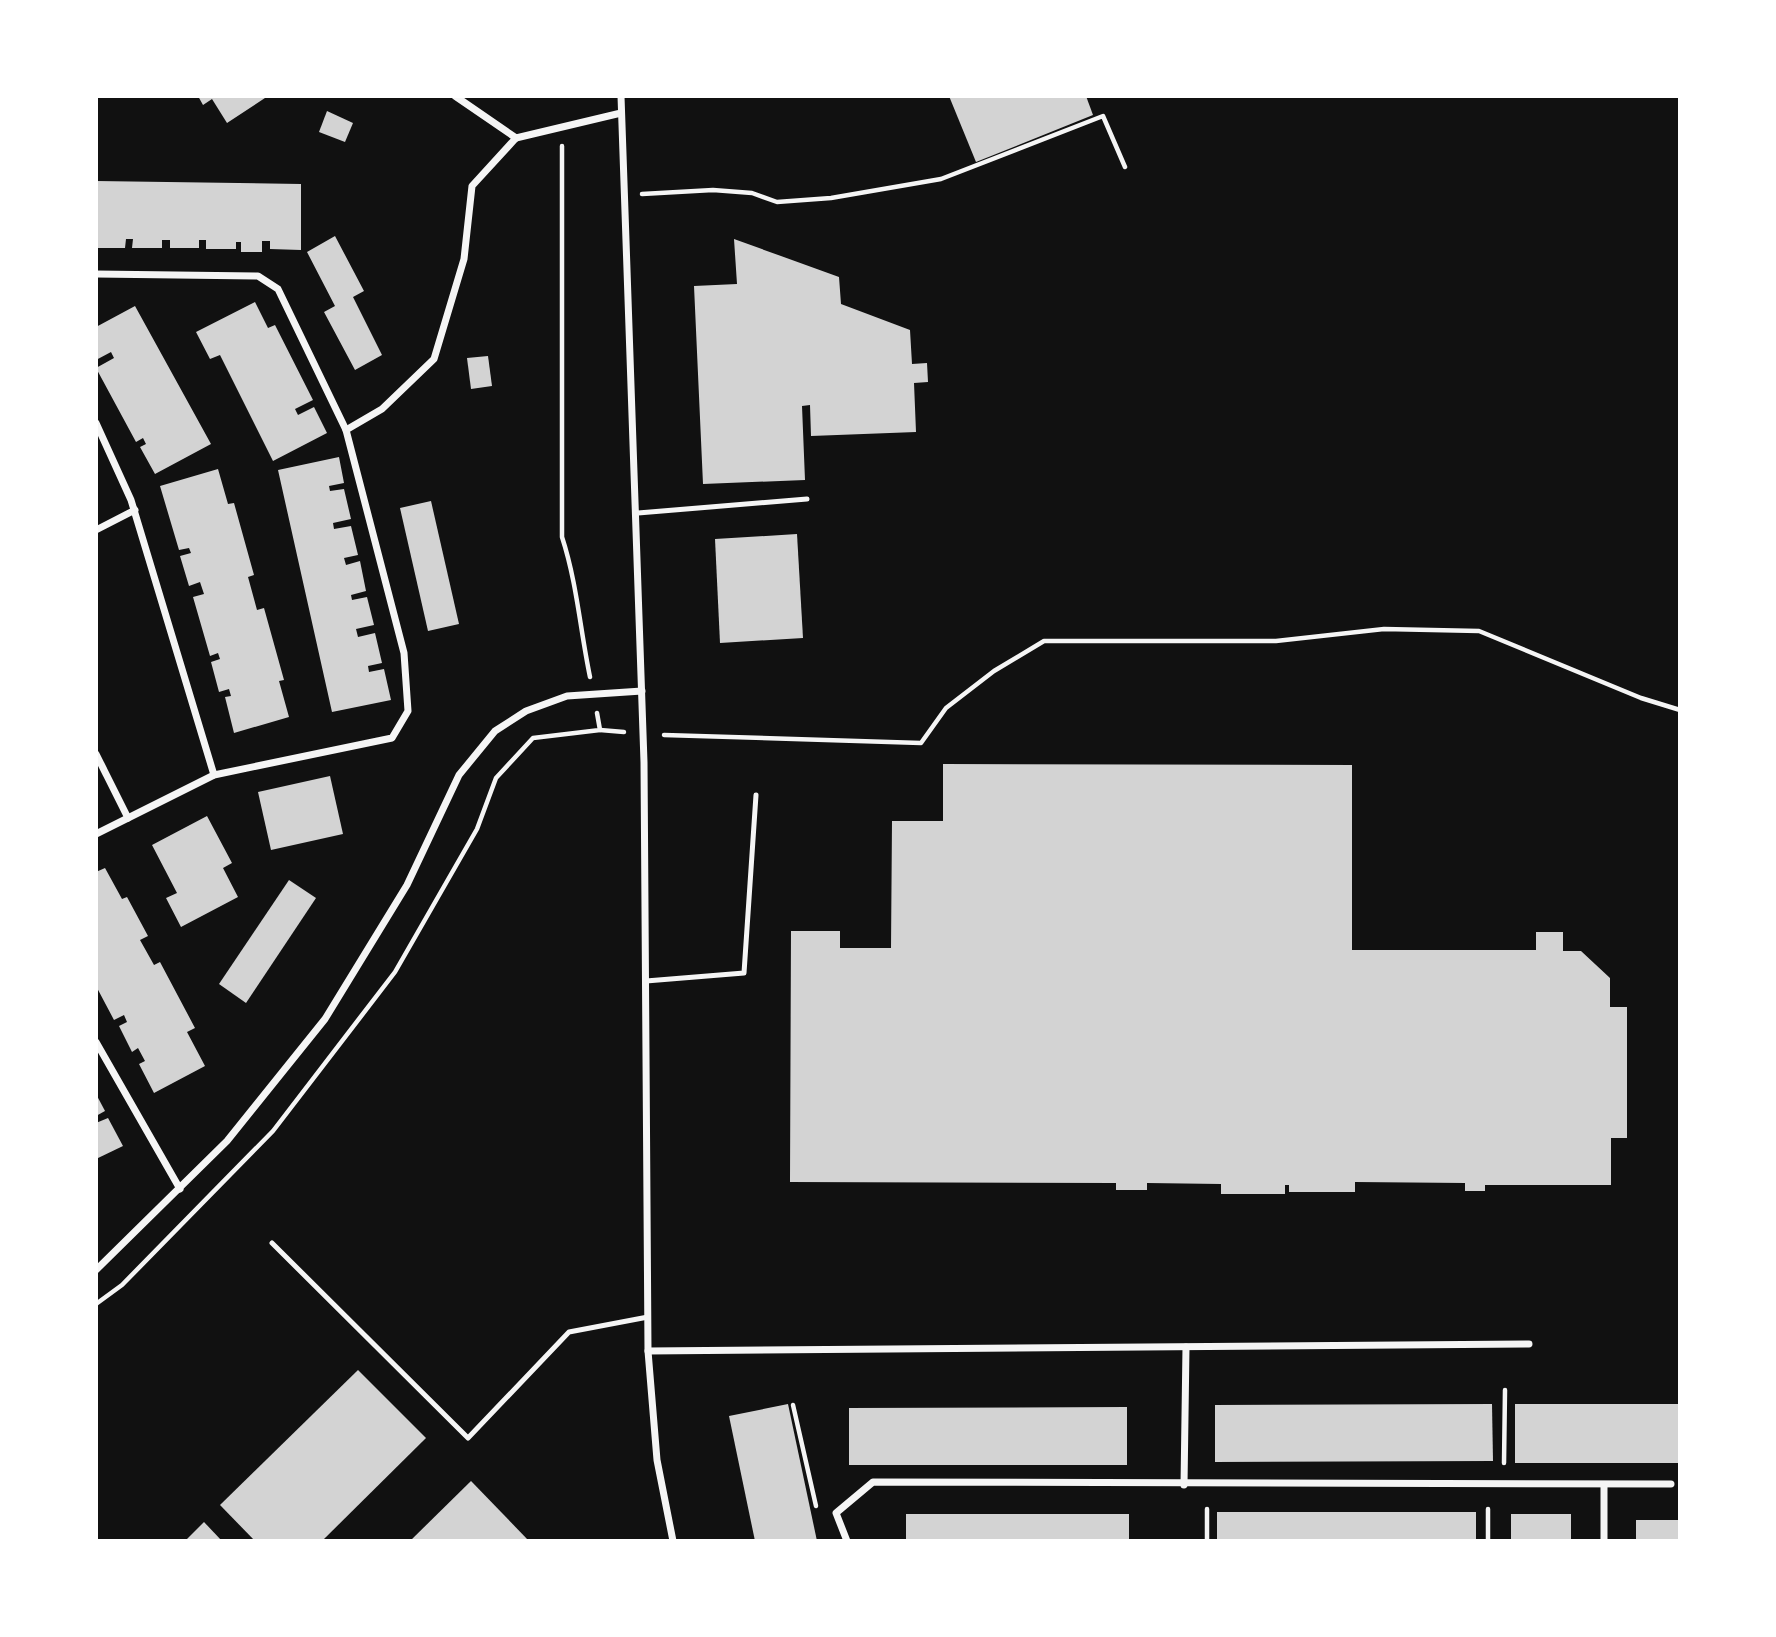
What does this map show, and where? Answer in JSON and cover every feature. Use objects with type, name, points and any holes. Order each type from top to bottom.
[{"type":"street","points":[[455,96],[516,138]]},
{"type":"street","points":[[621,96],[638,513],[643,734],[648,1351],[657,1460],[673,1541]]},
{"type":"street","points":[[346,429],[383,410],[434,359],[464,259],[472,186],[516,138],[621,113]]},
{"type":"street","points":[[96,274],[258,276],[278,289],[346,429],[404,653],[408,711],[392,738],[214,775],[96,834]]},
{"type":"street","points":[[96,423],[135,510],[214,775]]},
{"type":"street","points":[[96,530],[135,510]]},
{"type":"street","points":[[96,1270],[227,1141],[325,1019],[407,885],[459,775],[495,731],[526,711],[567,696],[642,691]]},
{"type":"street","points":[[96,754],[128,818]]},
{"type":"street","points":[[96,1042],[180,1189]]},
{"type":"street","points":[[648,1351],[1529,1344]]},
{"type":"street","points":[[1184,1485],[1186,1347]]},
{"type":"street","points":[[846,1541],[836,1513],[873,1482],[1184,1485],[1671,1484]]},
{"type":"street","points":[[1604,1485],[1604,1541]]},
{"type":"lane","points":[[638,513],[807,499]]},
{"type":"lane","points":[[646,981],[744,973],[756,795]]},
{"type":"lane","points":[[272,1243],[468,1438],[569,1332],[648,1317]]},
{"type":"path","points":[[625,195],[713,190],[752,193],[777,202],[831,198],[941,179],[1103,117],[1125,167]]},
{"type":"path","points":[[562,127],[562,537]]},
{"type":"path","points":[[600,730],[694,738],[921,743],[946,708],[994,671],[1044,641],[1276,641],[1384,629],[1479,631],[1641,698],[1680,709]]},
{"type":"path","points":[[1504,1471],[1505,1390]]},
{"type":"path","points":[[793,1405],[818,1514]]},
{"type":"path","points":[[1207,1509],[1207,1541]]},
{"type":"path","points":[[1488,1509],[1488,1541]]},
{"type":"building","points":[[198,96],[268,96],[227,123],[212,99],[203,105]]},
{"type":"building","points":[[949,96],[1086,96],[1093,115],[976,162]]},
{"type":"building","points":[[327,111],[353,123],[345,142],[319,132]]},
{"type":"building","points":[[96,181],[301,184],[301,250],[270,249],[270,241],[262,241],[262,252],[241,252],[241,242],[236,242],[236,249],[206,249],[206,240],[199,240],[199,248],[170,248],[170,240],[162,240],[162,248],[132,248],[133,239],[126,239],[125,248],[96,248]]},
{"type":"building","points":[[335,236],[364,291],[353,297],[382,355],[355,370],[324,312],[335,306],[307,252]]},
{"type":"building","points":[[734,239],[839,277],[841,304],[910,330],[912,364],[927,363],[928,382],[914,383],[916,432],[811,436],[810,405],[802,406],[805,480],[703,484],[694,286],[737,284]]},
{"type":"building","points":[[255,302],[268,328],[275,325],[313,400],[295,409],[298,415],[314,407],[327,433],[273,461],[220,355],[210,359],[196,332]]},
{"type":"building","points":[[135,306],[211,444],[155,474],[140,447],[146,444],[143,438],[136,442],[96,368],[114,358],[111,352],[96,360],[96,327]]},
{"type":"building","points":[[488,356],[492,386],[471,389],[467,358]]},
{"type":"building","points":[[339,457],[344,483],[329,486],[330,491],[344,489],[351,519],[333,523],[334,529],[351,526],[358,555],[344,558],[346,565],[360,561],[366,591],[351,595],[352,600],[367,597],[374,625],[356,629],[358,637],[375,633],[382,663],[368,666],[369,672],[384,669],[391,700],[332,712],[278,470]]},
{"type":"building","points":[[218,469],[228,504],[234,503],[254,575],[248,577],[257,610],[264,608],[284,680],[279,681],[289,717],[234,733],[225,697],[231,696],[229,689],[219,692],[211,662],[220,659],[218,653],[210,656],[193,597],[204,594],[200,582],[189,586],[180,556],[191,553],[189,548],[179,550],[160,486]]},
{"type":"building","points":[[431,501],[459,624],[428,631],[400,508]]},
{"type":"building","points":[[797,534],[803,638],[720,643],[715,539]]},
{"type":"building","points":[[943,764],[1352,765],[1352,950],[1536,950],[1536,932],[1563,932],[1563,951],[1581,951],[1610,978],[1610,1007],[1627,1007],[1627,1138],[1611,1138],[1611,1185],[1485,1185],[1485,1191],[1465,1191],[1465,1183],[1355,1182],[1355,1192],[1289,1192],[1289,1185],[1285,1185],[1285,1194],[1221,1194],[1221,1184],[1147,1183],[1147,1190],[1116,1190],[1116,1183],[790,1182],[791,931],[840,931],[840,948],[891,948],[892,821],[943,821]]},
{"type":"building","points":[[330,776],[343,834],[271,850],[258,792]]},
{"type":"building","points":[[207,816],[232,863],[223,868],[238,897],[181,927],[166,898],[177,893],[152,845]]},
{"type":"building","points":[[105,868],[122,899],[127,897],[148,936],[140,940],[154,965],[160,962],[195,1028],[187,1032],[205,1066],[154,1093],[139,1064],[145,1061],[138,1048],[132,1052],[119,1026],[127,1022],[124,1015],[114,1020],[96,986],[96,872]]},
{"type":"building","points":[[289,880],[316,898],[246,1003],[219,984]]},
{"type":"building","points":[[96,1094],[105,1111],[96,1116]]},
{"type":"building","points":[[108,1118],[123,1146],[96,1159],[96,1123]]},
{"type":"building","points":[[358,1370],[426,1438],[322,1541],[255,1541],[220,1505]]},
{"type":"building","points":[[788,1404],[817,1541],[755,1541],[729,1416]]},
{"type":"building","points":[[1492,1404],[1493,1461],[1215,1462],[1215,1405]]},
{"type":"building","points":[[1515,1404],[1680,1404],[1680,1463],[1515,1463]]},
{"type":"building","points":[[1127,1407],[1127,1465],[849,1465],[849,1408]]},
{"type":"building","points":[[471,1481],[529,1541],[410,1541]]},
{"type":"building","points":[[1217,1512],[1476,1512],[1476,1541],[1217,1541]]},
{"type":"building","points":[[906,1514],[1129,1514],[1129,1541],[906,1541]]},
{"type":"building","points":[[1511,1514],[1571,1514],[1571,1541],[1511,1541]]},
{"type":"building","points":[[1636,1520],[1680,1520],[1680,1541],[1636,1541]]},
{"type":"building","points":[[204,1522],[222,1541],[185,1541]]}]
